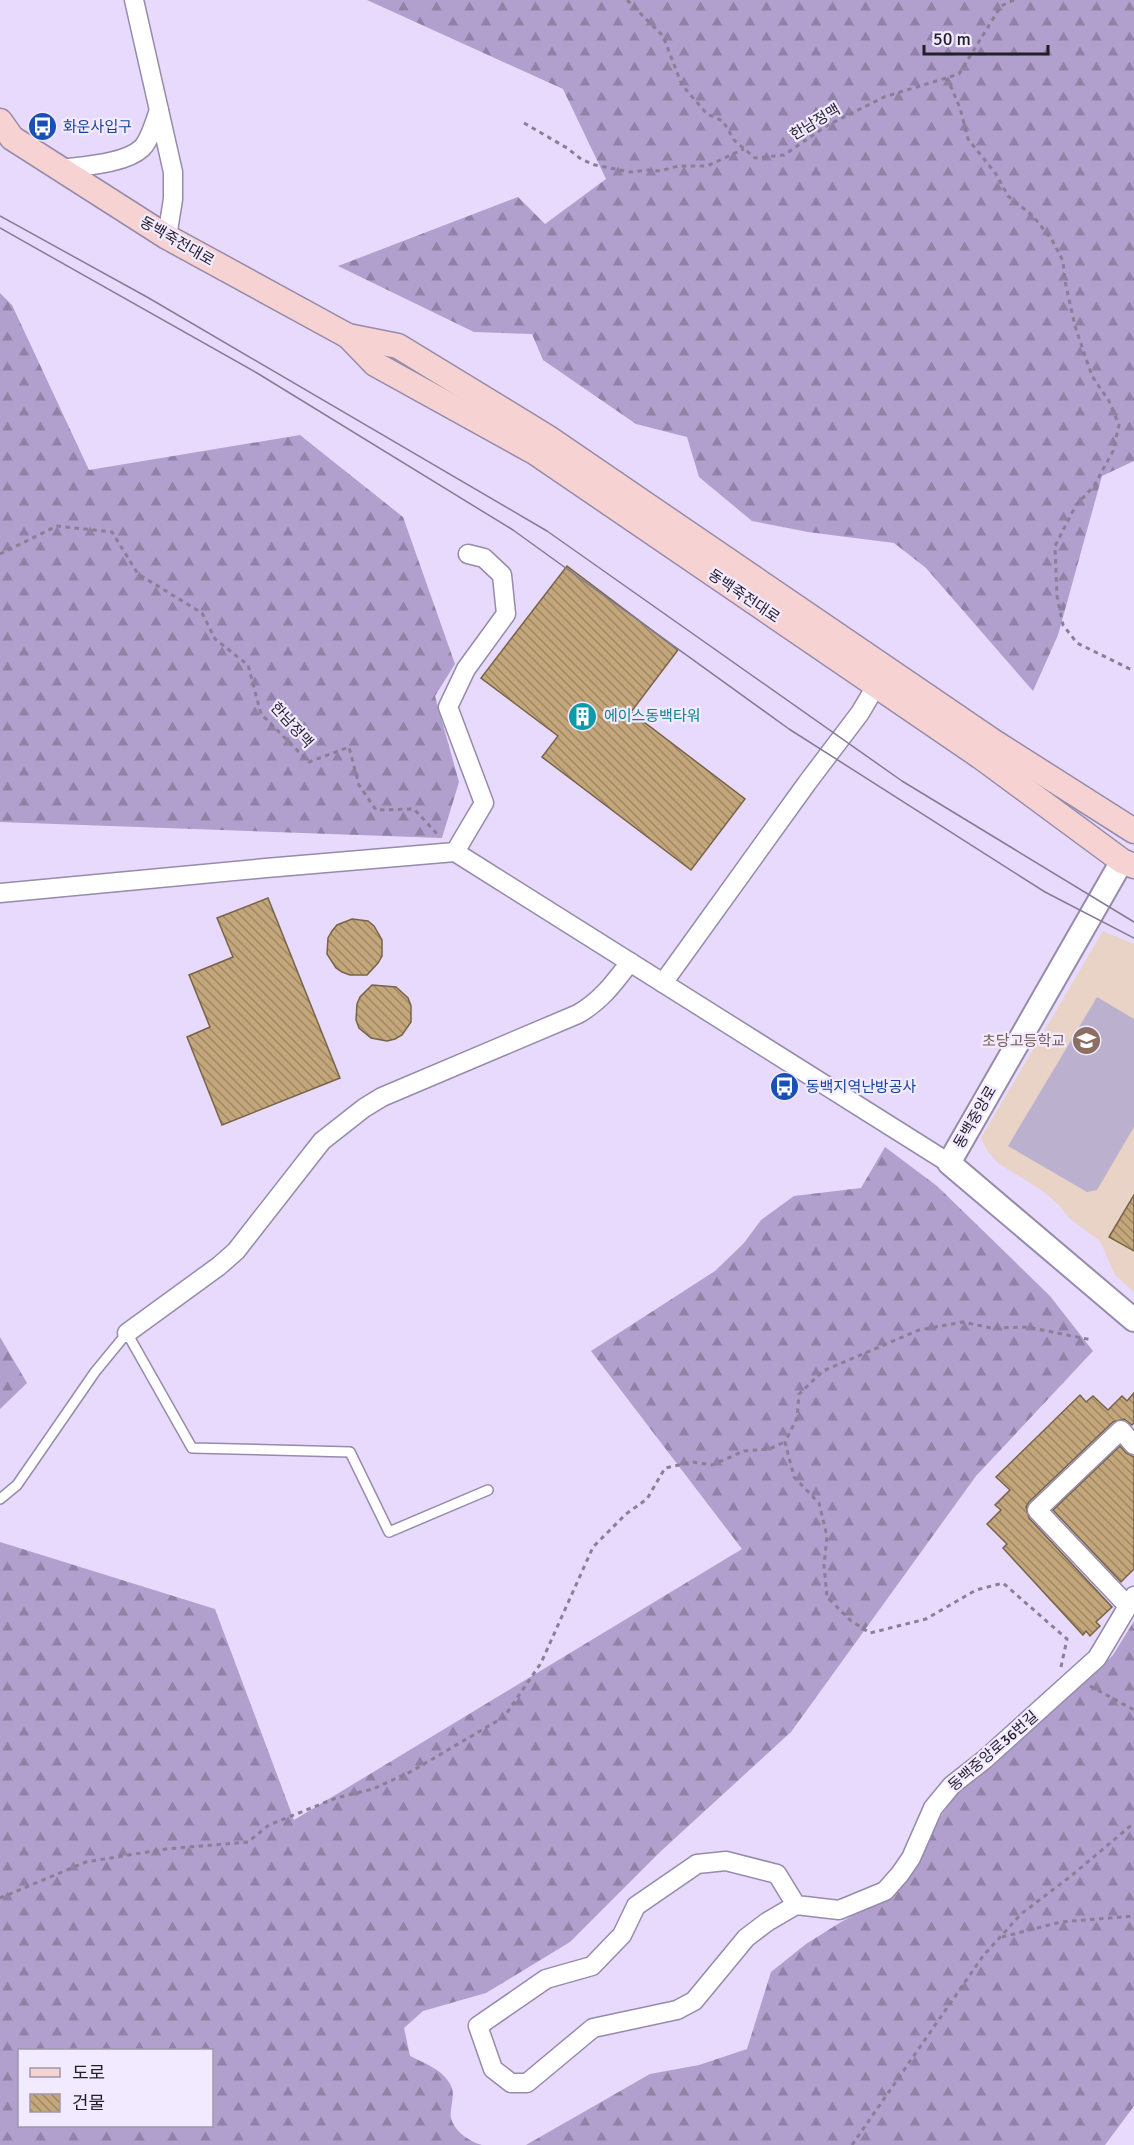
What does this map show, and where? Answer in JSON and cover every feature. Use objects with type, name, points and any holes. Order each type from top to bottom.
[{"type":"main road","name":"동백죽전대로","points":[[4,132],[167,237],[348,336],[375,364],[536,453],[981,758],[1128,864]]},
{"type":"main road","name":"동백죽전대로","points":[[348,336],[398,346],[547,437],[991,741],[1134,831]]},
{"type":"street","points":[[135,1],[173,172],[173,199],[167,237]]},
{"type":"street","points":[[61,169],[115,161],[134,154],[144,147],[159,110]]},
{"type":"street","points":[[455,852],[484,803],[448,707],[466,669],[506,614],[502,575],[484,558],[468,554]]},
{"type":"street","points":[[663,983],[800,792],[860,713],[876,686]]},
{"type":"street","points":[[0,893],[455,852],[949,1163]]},
{"type":"street","name":"동백중앙로","points":[[1128,864],[949,1163],[1134,1320]]},
{"type":"street","points":[[127,1333],[236,1251],[303,1163],[342,1123],[382,1097],[578,1014],[592,1006],[609,991],[630,962]]},
{"type":"street","name":"동백중앙로36번길","points":[[796,1905],[839,1910],[885,1891],[905,1866],[933,1808],[952,1785],[984,1760],[1097,1658],[1131,1601],[1037,1510],[1121,1430],[1134,1444]]},
{"type":"street","points":[[726,1861],[777,1874],[796,1905],[746,1938],[694,2001],[677,2010],[592,2028],[527,2083],[511,2083],[494,2069],[478,2026],[546,1979],[592,1966],[622,1935],[636,1906],[697,1864],[726,1861]]},
{"type":"lane","points":[[0,1498],[16,1485],[95,1372],[127,1333],[192,1448],[350,1452],[389,1532],[488,1490]]},
{"type":"path","points":[[524,123],[567,148],[580,159],[595,165],[630,172],[660,171],[678,166],[707,166],[744,149],[734,140],[723,120],[707,114],[682,85],[663,36],[627,0]]},
{"type":"path","name":"한남정맥","points":[[744,149],[755,158],[784,155],[828,125],[884,98],[959,74],[1001,6],[1014,0]]},
{"type":"path","points":[[945,79],[948,80],[960,108],[968,139],[996,174],[1008,196],[1033,216],[1052,240],[1063,261],[1075,326],[1092,376],[1109,401],[1119,425],[1113,451],[1094,486],[1076,505],[1055,546],[1057,596],[1063,626],[1077,643],[1134,671]]},
{"type":"path","name":"한남정맥","points":[[0,554],[57,526],[112,532],[138,574],[202,613],[215,639],[248,665],[261,714],[309,762],[349,747],[359,785],[376,810],[414,809],[455,852]]},
{"type":"path","points":[[1092,1340],[1027,1328],[991,1328],[963,1322],[919,1330],[823,1371],[799,1394],[796,1418],[785,1442],[794,1477],[819,1503],[827,1536],[824,1564],[827,1597],[850,1620],[870,1633],[926,1619],[976,1590],[1003,1583],[1067,1639],[1061,1667],[1072,1681],[1092,1687],[1134,1710]]},
{"type":"path","points":[[0,1898],[86,1862],[166,1849],[248,1842],[268,1825],[336,1798],[373,1789],[412,1771],[459,1744],[504,1717],[541,1662],[593,1547],[626,1514],[647,1499],[665,1468],[693,1462],[712,1465],[744,1451],[769,1449],[785,1442]]},
{"type":"path","points":[[852,2145],[983,1956],[1021,1914],[1134,1823]]},
{"type":"path","points":[[1000,1937],[1061,1922],[1134,1916]]},
{"type":"shaded area","name":"초당고등학교","points":[[1103,931],[1134,944],[1134,1292],[1115,1275],[1100,1241],[1070,1219],[1060,1206],[1044,1192],[998,1163],[988,1152],[981,1138]]},
{"type":"shaded area","points":[[1097,997],[1134,1019],[1134,1127],[1097,1190],[1087,1192],[1008,1146]]},
{"type":"green space","points":[[367,0],[1134,0],[1134,461],[1102,476],[1058,635],[1033,691],[926,568],[894,543],[808,532],[752,521],[699,477],[687,437],[636,424],[543,360],[532,334],[474,332],[338,266],[518,197],[545,224],[606,179],[563,89]]},
{"type":"green space","points":[[0,293],[12,305],[89,470],[300,435],[403,517],[455,664],[435,696],[459,782],[442,838],[0,822]]},
{"type":"green space","points":[[885,1147],[937,1186],[1050,1296],[1093,1351],[976,1476],[791,1732],[660,1852],[570,1942],[486,1993],[423,2011],[404,2028],[410,2056],[439,2071],[448,2080],[453,2094],[451,2118],[455,2127],[468,2139],[482,2145],[0,2145],[0,1542],[215,1609],[294,1820],[742,1549],[591,1351],[715,1271],[744,1243],[761,1220],[794,1196],[861,1188]]},
{"type":"green space","points":[[0,1337],[27,1383],[0,1409]]},
{"type":"green space","points":[[1134,1621],[1134,2106],[1105,2145],[526,2145],[650,2074],[699,2065],[747,2049],[771,1972],[806,1944],[889,1896],[961,1785],[997,1762],[1098,1670],[1113,1655]]},
{"type":"building","name":"에이스동백타워","points":[[567,566],[678,650],[631,712],[745,799],[691,870],[542,757],[558,736],[481,678]]},
{"type":"building","points":[[268,898],[340,1078],[222,1125],[187,1037],[210,1027],[189,975],[233,957],[217,918]]},
{"type":"building","points":[[352,919],[368,921],[374,926],[382,940],[382,956],[367,975],[350,975],[342,972],[336,968],[327,954],[328,938],[332,931],[337,925]]},
{"type":"building","points":[[372,985],[396,987],[408,998],[411,1006],[411,1022],[402,1035],[395,1039],[387,1041],[371,1038],[359,1028],[356,1020],[357,1004],[360,997]]},
{"type":"building","points":[[1134,1195],[1134,1251],[1109,1237]]},
{"type":"building","points":[[1134,1393],[1134,1423],[1132,1425],[1124,1419],[1113,1422],[1026,1507],[1029,1518],[1112,1607],[1096,1622],[1100,1626],[1090,1636],[1086,1631],[1083,1635],[1003,1548],[1007,1544],[987,1524],[1001,1510],[995,1505],[1010,1490],[996,1477],[1080,1395],[1086,1402],[1093,1396],[1108,1410],[1122,1396],[1127,1401]]},
{"type":"building","points":[[1120,1446],[1134,1457],[1134,1569],[1121,1582],[1053,1510]]},
{"type":"tram line","points":[[0,216],[147,297],[547,531],[902,781],[1134,922]]},
{"type":"tram line","points":[[0,228],[257,373],[513,530],[789,729],[1045,892],[1134,938]]},
{"type":"place","name":"화운사입구","points":[[42,127]]},
{"type":"place","name":"에이스동백타워","points":[[583,716]]},
{"type":"place","name":"초당고등학교","points":[[1086,1041]]},
{"type":"place","name":"동백지역난방공사","points":[[785,1087]]}]
